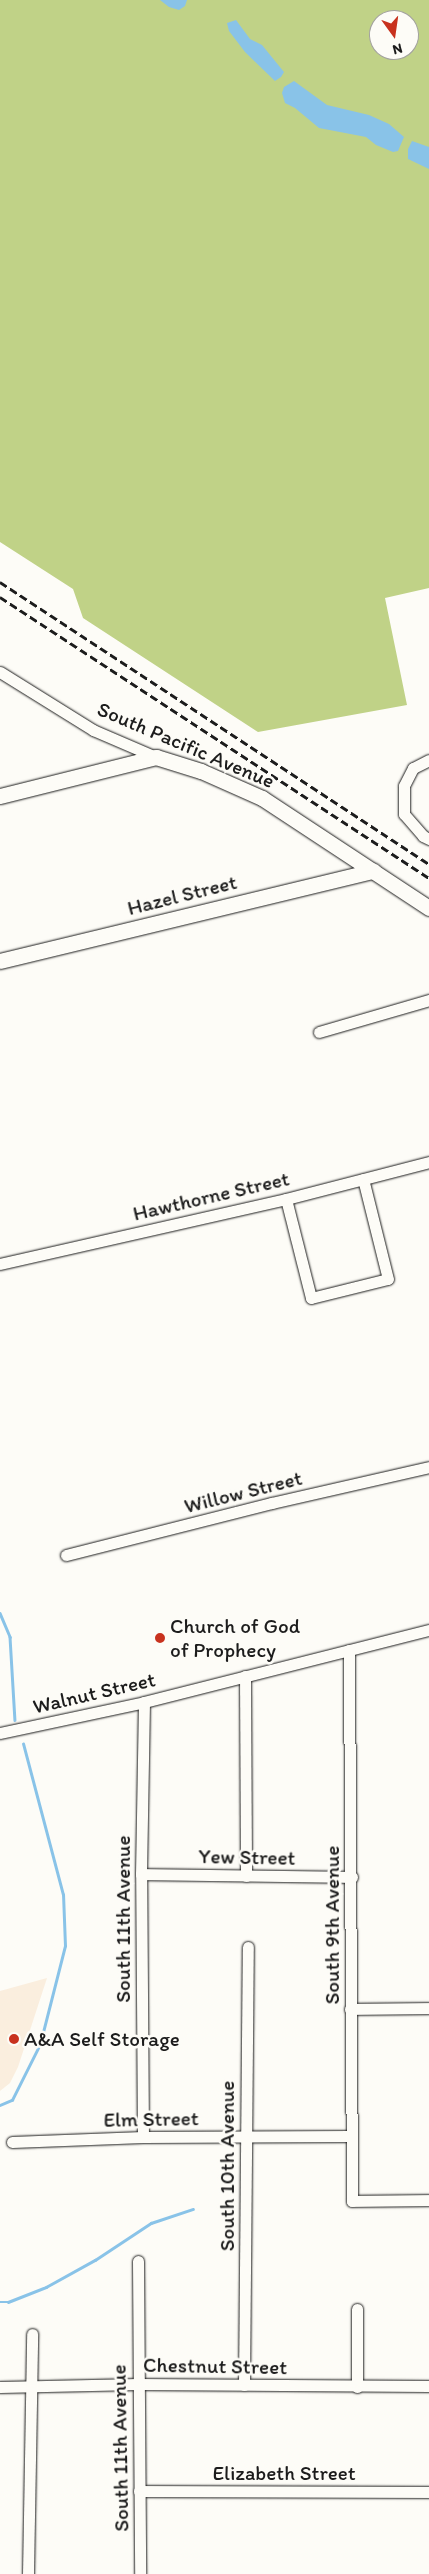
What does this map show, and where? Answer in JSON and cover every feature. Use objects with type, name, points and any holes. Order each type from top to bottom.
[{"type":"street","name":"South Pacific Avenue","points":[[0,672],[93,730],[156,757],[201,771],[262,798],[429,908]]},
{"type":"street","points":[[0,796],[156,757]]},
{"type":"street","points":[[429,760],[413,768],[404,786],[404,814],[423,836],[429,839]]},
{"type":"street","name":"Hazel Street","points":[[0,961],[374,871]]},
{"type":"street","points":[[319,1032],[429,1000]]},
{"type":"street","name":"Hawthorne Street","points":[[0,1264],[286,1199],[429,1162]]},
{"type":"street","points":[[286,1199],[311,1298],[388,1278],[363,1179]]},
{"type":"street","name":"Willow Street","points":[[66,1555],[429,1466]]},
{"type":"street","name":"Walnut Street","points":[[0,1733],[144,1702],[429,1630]]},
{"type":"street","name":"South 9th Avenue","points":[[349,1650],[352,1877],[350,2009],[352,2201],[429,2200]]},
{"type":"street","points":[[245,1676],[246,1876]]},
{"type":"street","name":"South 11th Avenue","points":[[143,2137],[141,1874],[144,1702]]},
{"type":"street","name":"Yew Street","points":[[141,1874],[352,1877]]},
{"type":"street","name":"South 10th Avenue","points":[[244,2385],[248,1947]]},
{"type":"street","points":[[350,2009],[429,2008]]},
{"type":"street","name":"Elm Street","points":[[12,2142],[143,2137],[350,2136]]},
{"type":"street","name":"South 11th Avenue","points":[[138,2261],[140,2574]]},
{"type":"street","points":[[357,2309],[357,2387]]},
{"type":"street","points":[[28,2574],[32,2334]]},
{"type":"street","name":"Chestnut Street","points":[[0,2387],[138,2384],[429,2386]]},
{"type":"street","name":"Elizabeth Street","points":[[139,2491],[429,2492]]},
{"type":"shaded area","name":"A&A Self Storage","points":[[47,1978],[18,2067],[10,2083],[0,2091],[0,1991]]},
{"type":"green space","points":[[0,0],[429,0],[429,588],[385,598],[407,705],[258,732],[83,618],[73,589],[0,542]]},
{"type":"water","points":[[160,0],[187,0],[185,6],[179,10],[169,7]]},
{"type":"water","points":[[236,20],[250,39],[262,45],[284,72],[281,77],[275,81],[245,52],[229,31],[227,23]]},
{"type":"water","points":[[294,81],[327,105],[369,115],[389,124],[404,137],[398,151],[393,152],[376,145],[366,137],[319,128],[295,108],[285,103],[282,93],[284,87]]},
{"type":"water","points":[[412,141],[429,147],[429,169],[408,159],[408,149]]},
{"type":"waterway","points":[[0,1613],[10,1637],[15,1720]]},
{"type":"waterway","points":[[0,2105],[12,2100],[40,2044],[65,1946],[63,1895],[23,1744]]},
{"type":"waterway","points":[[0,2302],[8,2302],[46,2287],[95,2260],[151,2223],[193,2209]]},
{"type":"railway","points":[[0,582],[429,864]]},
{"type":"railway","points":[[0,597],[429,878]]},
{"type":"place","name":"Church of God of Prophecy","points":[[160,1638]]},
{"type":"place","name":"A&A Self Storage","points":[[14,2039]]}]
